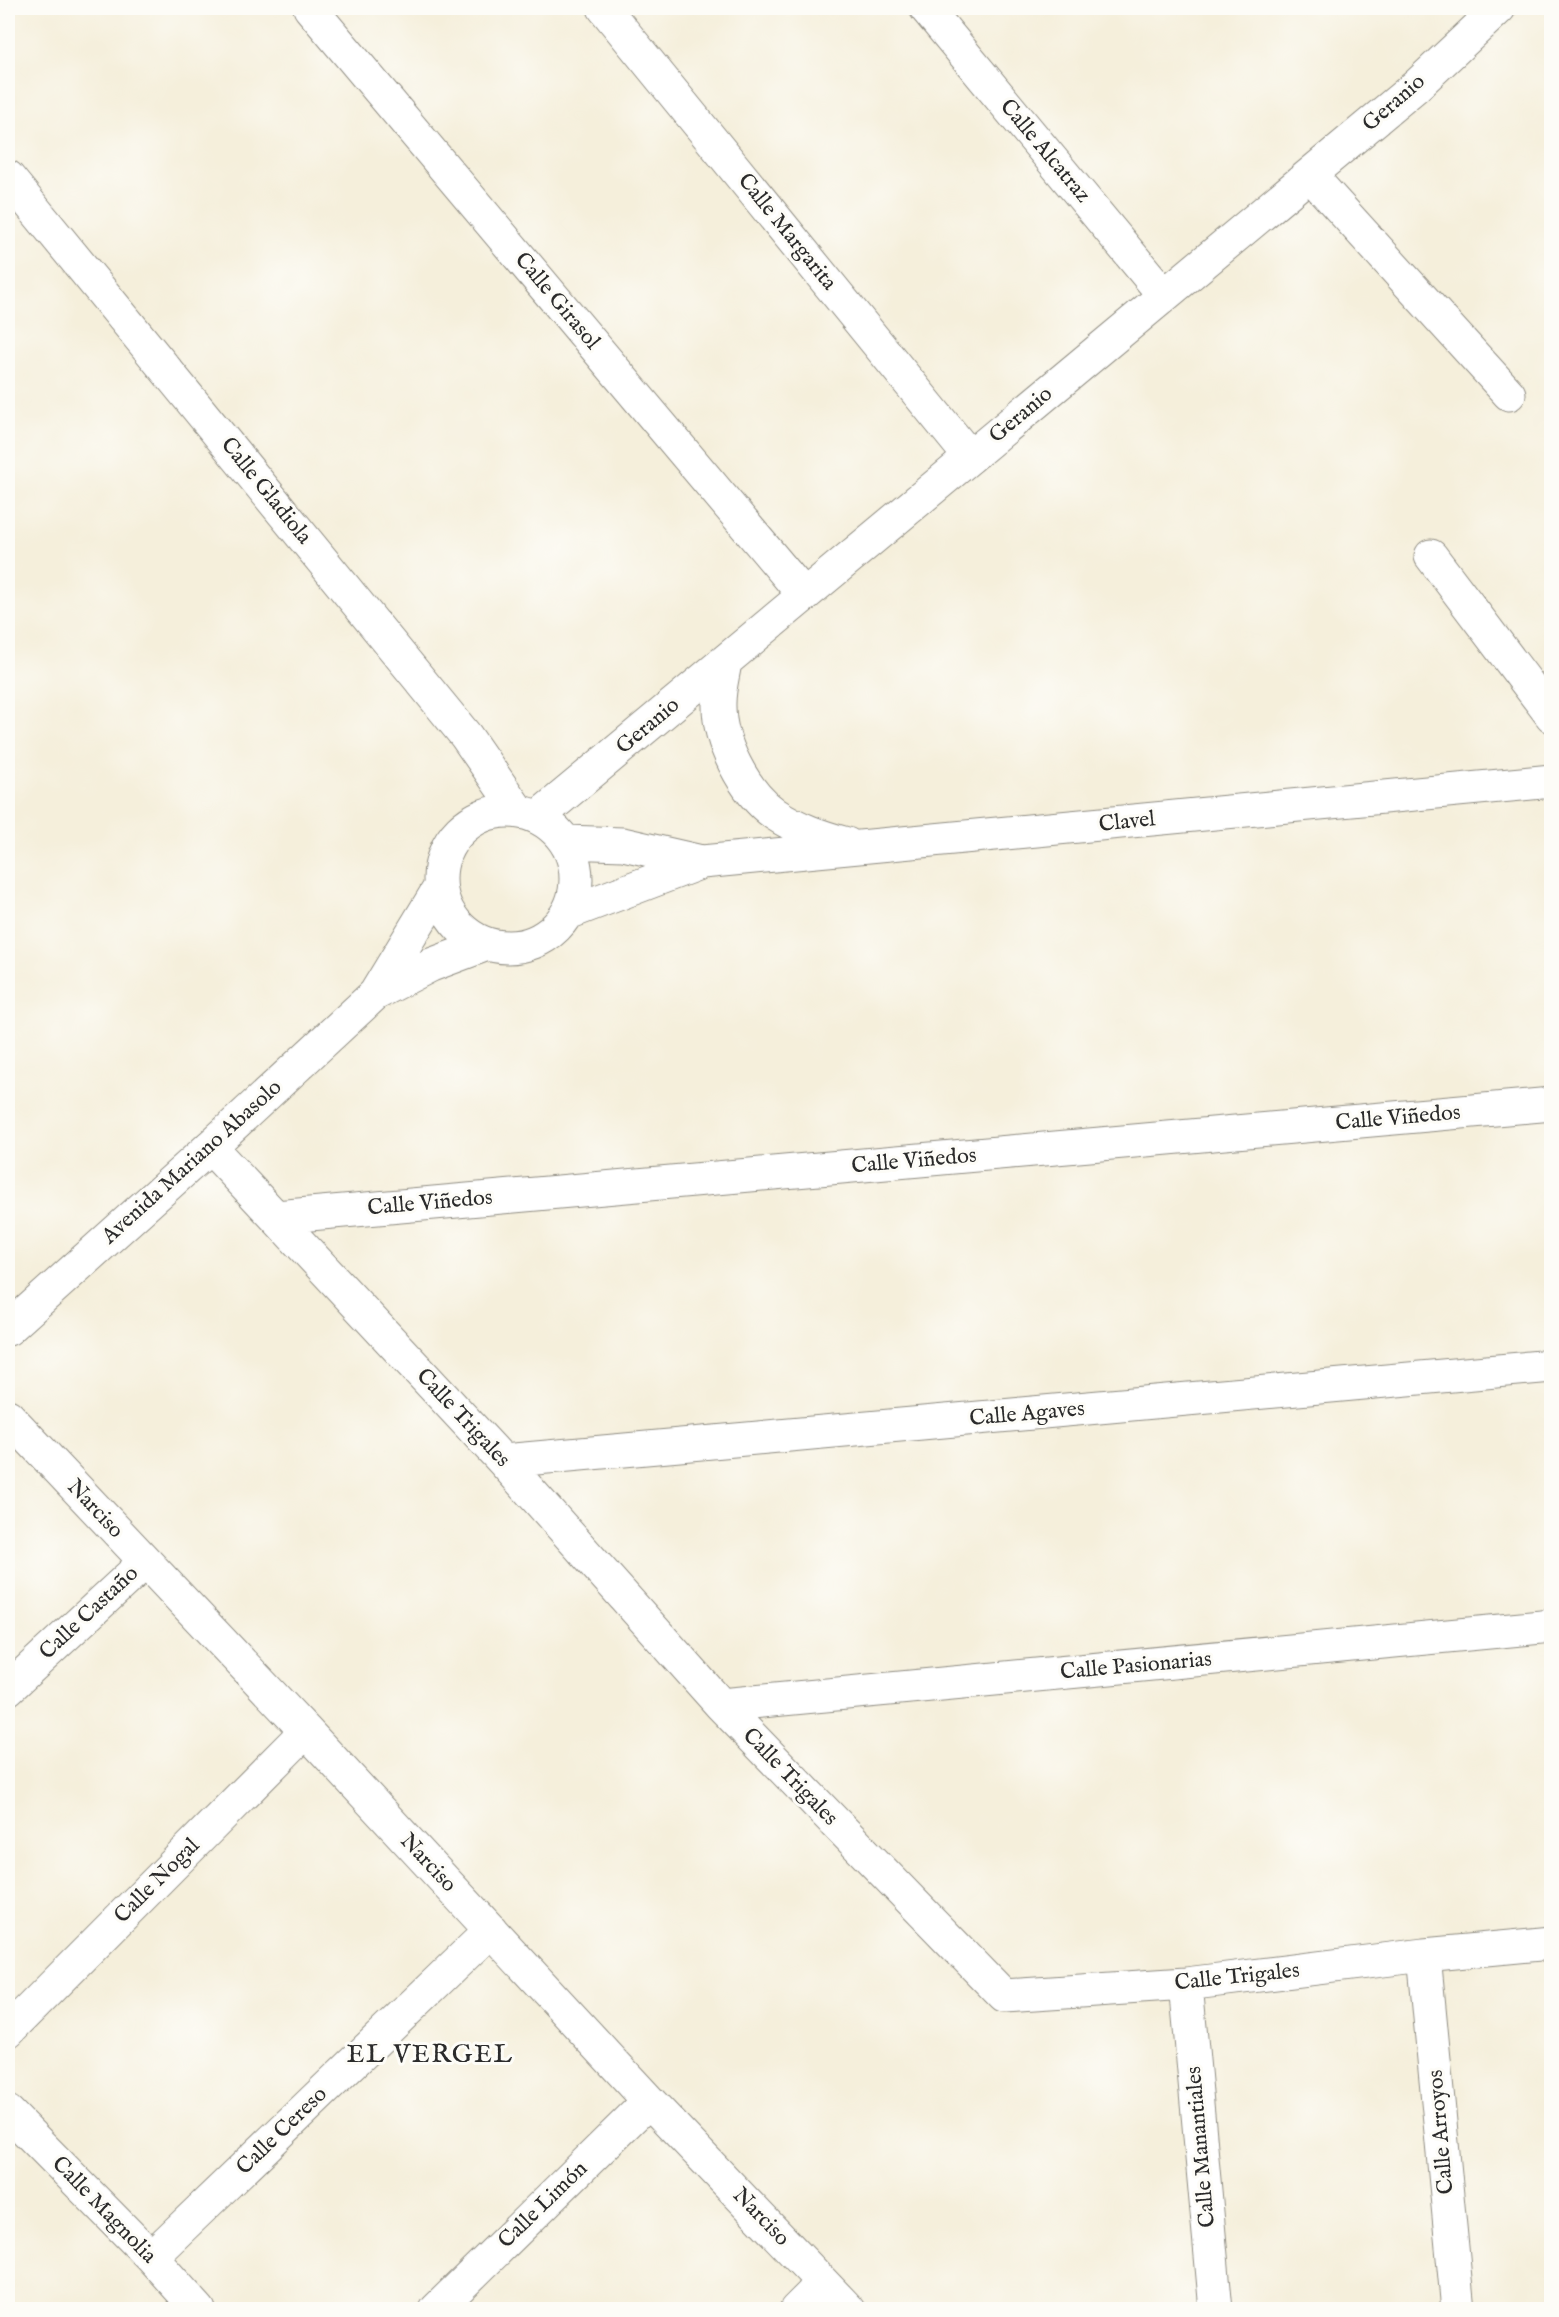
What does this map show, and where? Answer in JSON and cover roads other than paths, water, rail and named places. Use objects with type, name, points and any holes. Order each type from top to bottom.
[{"type":"street","name":"Calle Girasol","points":[[310,8],[804,595]]},
{"type":"street","name":"Calle Margarita","points":[[604,8],[970,457]]},
{"type":"street","name":"Calle Alcatraz","points":[[926,8],[1164,295]]},
{"type":"street","name":"Geranio","points":[[528,814],[725,662],[1416,86],[1499,8]]},
{"type":"street","points":[[1310,175],[1509,394]]},
{"type":"street","name":"Calle Gladiola","points":[[8,177],[528,814]]},
{"type":"street","points":[[1431,556],[1551,716]]},
{"type":"street","points":[[725,662],[719,704],[720,714],[726,745],[745,782],[774,813],[811,833],[860,848]]},
{"type":"street","name":"Clavel","points":[[702,862],[1551,781]]},
{"type":"street","points":[[497,811],[528,814],[554,828],[566,842],[574,859],[577,878],[574,897],[568,913],[555,929],[540,940],[512,947],[487,944],[468,934],[454,921],[445,905],[440,887],[440,866],[447,846],[460,830],[477,817],[497,811]]},
{"type":"street","points":[[566,842],[623,844],[702,862]]},
{"type":"street","points":[[568,913],[702,862]]},
{"type":"street","points":[[375,994],[440,887]]},
{"type":"street","points":[[375,994],[431,965],[487,944]]},
{"type":"street","name":"Avenida Mariano Abasolo","points":[[8,1329],[375,994]]},
{"type":"street","name":"Calle Viñedos","points":[[276,1217],[1551,1104]]},
{"type":"street","name":"Calle Trigales","points":[[210,1147],[503,1461],[721,1706],[1004,1996],[1186,1984],[1424,1955],[1551,1943]]},
{"type":"street","name":"Calle Agaves","points":[[503,1461],[1551,1366]]},
{"type":"street","name":"Narciso","points":[[8,1416],[306,1731],[649,2101],[849,2310]]},
{"type":"street","name":"Calle Castaño","points":[[8,1689],[145,1562]]},
{"type":"street","name":"Calle Pasionarias","points":[[721,1706],[1551,1626]]},
{"type":"street","name":"Calle Nogal","points":[[8,2031],[306,1731]]},
{"type":"street","name":"Calle Cereso","points":[[151,2258],[491,1930]]},
{"type":"street","name":"Calle Arroyos","points":[[1424,1955],[1458,2310]]},
{"type":"street","name":"Calle Manantiales","points":[[1186,1984],[1216,2310]]},
{"type":"street","name":"Calle Limón","points":[[436,2310],[649,2101]]},
{"type":"street","name":"Calle Magnolia","points":[[8,2112],[199,2310]]},
{"type":"street","points":[[796,2310],[824,2283]]},
{"type":"district","name":"EL VERGEL","points":[[430,2054]]}]
